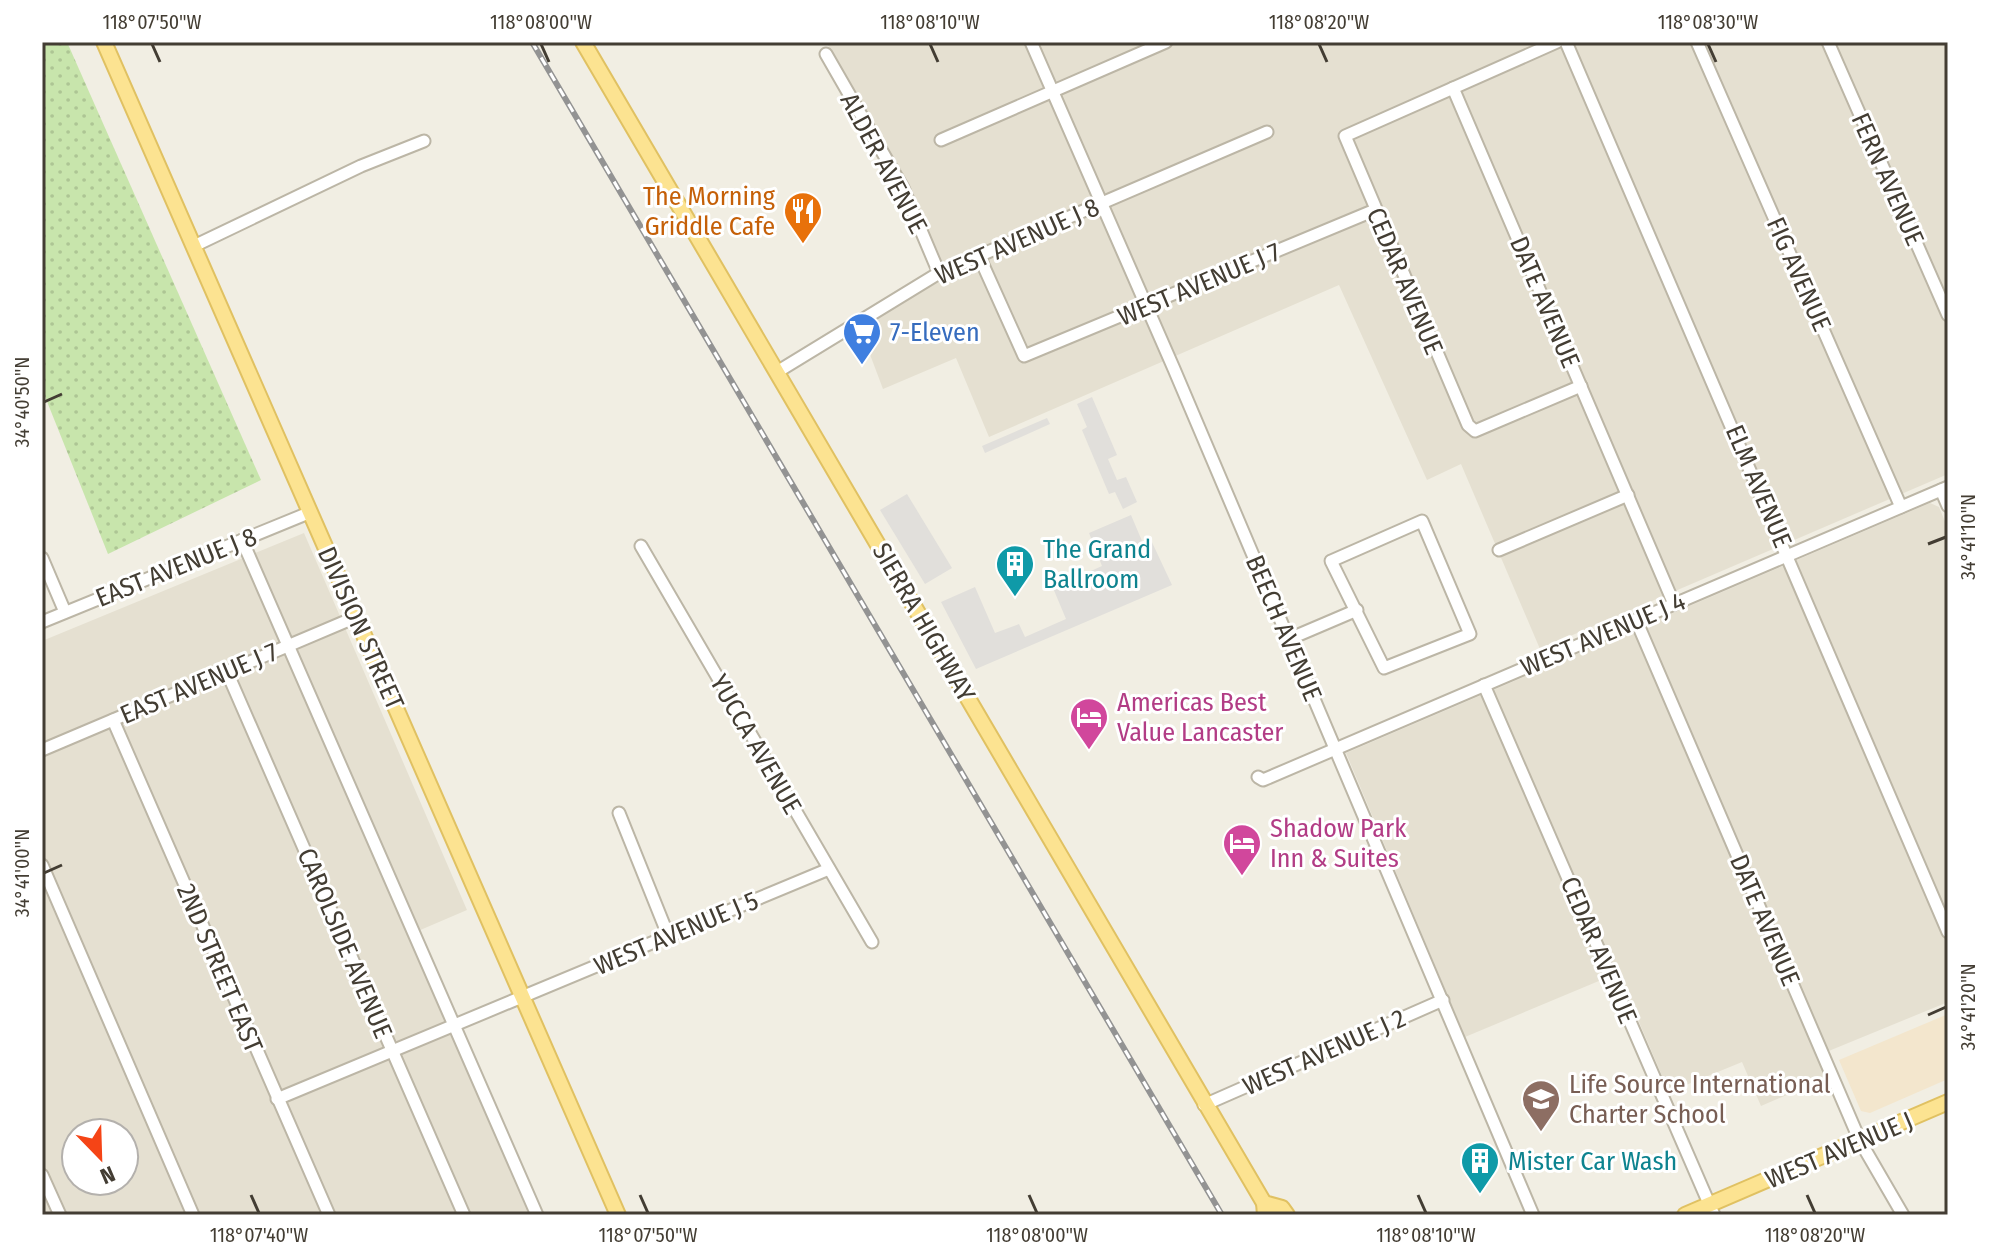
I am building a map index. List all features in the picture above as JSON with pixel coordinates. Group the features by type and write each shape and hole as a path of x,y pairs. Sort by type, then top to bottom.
{"main road":[{"name":"DIVISION STREET","path":"104,42 618,1215"},
{"name":"SIERRA HIGHWAY","path":"583,42 1265,1209 1282,1208 1287,1215"},
{"name":"WEST AVENUE J","path":"1685,1215 1712,1210 1948,1102"}],"street":[{"name":"BEECH AVENUE","path":"1031,42 1533,1215"},
{"path":"941,140 1166,42"},
{"path":"1453,88 1557,42"},
{"name":"ELM AVENUE","path":"1566,42 1948,932"},
{"name":"FIG AVENUE","path":"1697,42 1901,507"},
{"name":"FERN AVENUE","path":"1828,42 1948,315"},
{"name":"ALDER AVENUE","path":"826,54 903,188 939,273"},
{"name":"CEDAR AVENUE","path":"1453,88 1345,136 1375,210 1468,425 1475,431 1581,386"},
{"name":"DATE AVENUE","path":"1453,88 1674,604"},
{"name":"WEST AVENUE J 8","path":"777,372 939,273 1267,132"},
{"path":"194,246 361,166 424,141"},
{"name":"WEST AVENUE J 7","path":"979,256 1024,356 1375,210"},
{"path":"1945,488 1948,506"},
{"name":"WEST AVENUE J 4","path":"1258,777 1263,780 1945,488"},
{"path":"1499,550 1628,495"},
{"name":"EAST AVENUE J 8","path":"42,622 311,512"},
{"path":"1422,521 1470,634 1384,668 1357,610 1348,601 1331,561 1422,521"},
{"path":"242,540 537,1215"},
{"name":"YUCCA AVENUE","path":"641,546 872,942"},
{"path":"42,558 65,612"},
{"path":"1289,639 1357,610"},
{"name":"EAST AVENUE J 7","path":"42,750 356,617"},
{"name":"DATE AVENUE","path":"1636,620 1860,1141 1903,1215"},
{"name":"CAROLSIDE AVENUE","path":"227,672 464,1215"},
{"name":"CEDAR AVENUE","path":"1484,685 1712,1210"},
{"name":"2ND STREET EAST","path":"113,720 329,1215"},
{"path":"619,813 668,935"},
{"path":"42,865 193,1215"},
{"name":"WEST AVENUE J 5","path":"277,1099 829,869"},
{"name":"WEST AVENUE J 2","path":"1204,1105 1443,1000"},
{"path":"42,1175 60,1215"}],"shaded area":[{"path":"826,42 1948,42 1948,474 1540,649 1461,464 1427,480 1339,285 989,437 956,358 883,389 860,328 947,277 911,190"},
{"path":"1092,397 1117,455 1108,459 1117,480 1126,477 1137,502 1123,509 1115,492 1109,494 1082,430 1087,427 1077,404"},
{"path":"1047,418 1050,424 985,453 982,446"},
{"path":"907,494 952,568 925,584 880,510"},
{"path":"1930,503 1939,507 1948,529 1948,1002 1819,1055 1826,1078 1761,1106 1742,1062 1669,1092 1618,973 1465,1037 1346,753"},
{"path":"1131,515 1142,541 1150,538 1172,585 976,669 941,602 975,587 995,633 1019,624 1025,637 1066,619 1053,588 1102,566 1089,533"},
{"path":"304,533 467,910 411,934 532,1215 42,1215 42,641"},
{"path":"1948,1014 1948,1079 1870,1113 1861,1111 1839,1060"}],"green space":[{"path":"42,42 67,42 261,480 108,554 42,389"}],"railway":[{"path":"532,42 1222,1215"}],"place":[{"name":"The Morning Griddle Cafe","path":"803,245"},
{"name":"7-Eleven","path":"862,366"},
{"name":"The Grand Ballroom","path":"1015,598"},
{"name":"Americas Best Value Lancaster","path":"1089,751"},
{"name":"Shadow Park Inn & Suites","path":"1242,877"},
{"name":"Life Source International Charter School","path":"1541,1133"},
{"name":"Mister Car Wash","path":"1480,1195"}]}
